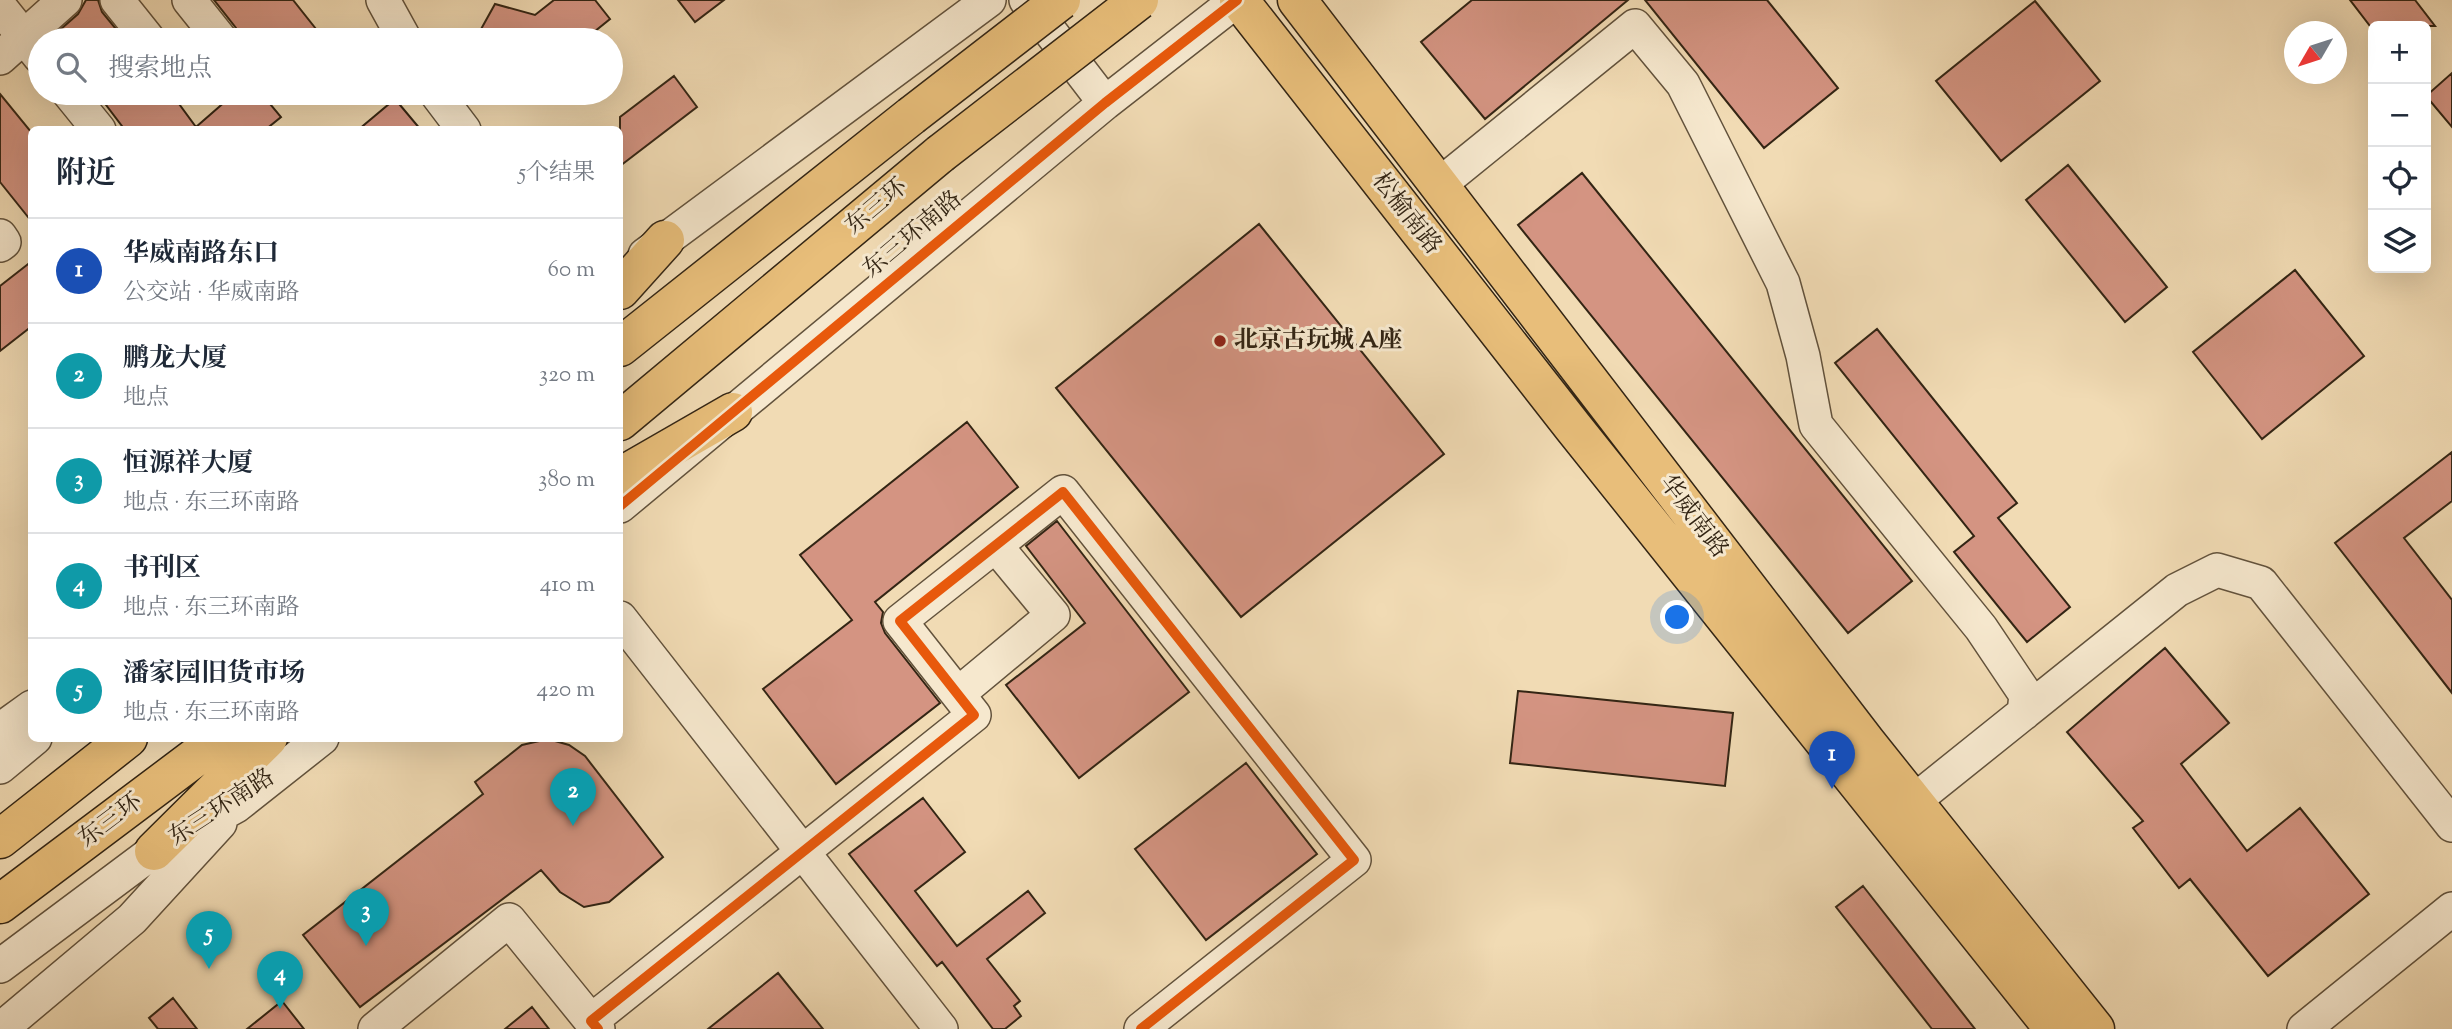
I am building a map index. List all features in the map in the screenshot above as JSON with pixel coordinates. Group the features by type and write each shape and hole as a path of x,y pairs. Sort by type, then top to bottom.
{"main road":[{"name":"东三环","path":"623,345 1060,0"},
{"name":"东三环","path":"623,418 940,154 1139,0"},
{"name":"松榆南路","path":"1238,0 1573,427"},
{"name":"华威南路","path":"1297,0 1914,802 2095,1029"},
{"path":"623,287 665,240"},
{"path":"623,475 733,412"},
{"name":"华威南路","path":"1573,427 2054,1029"},
{"path":"0,839 123,742"},
{"name":"东三环","path":"0,904 216,742"},
{"path":"154,851 264,742"}],"street":[{"path":"41,28 65,0"},
{"path":"117,0 139,28"},
{"path":"188,0 212,28"},
{"path":"383,0 398,28"},
{"path":"623,272 989,0"},
{"path":"1026,0 1105,103"},
{"name":"东三环南路","path":"623,504 1105,103 1238,0"},
{"path":"0,7 22,51"},
{"path":"1438,185 1635,26 1683,84 1783,282 1803,356 1816,425 1981,628 2026,695 2024,713"},
{"path":"79,105 96,126"},
{"path":"445,105 461,126"},
{"path":"0,236 5,242 0,246"},
{"path":"375,1029 509,920 595,1025 802,851 974,715 900,621 1063,492 1354,860 1141,1029"},
{"path":"958,694 1053,615 996,545"},
{"path":"1914,802 2177,590 2217,570 2262,583 2452,825"},
{"path":"623,622 941,1029"},
{"path":"0,730 28,710"},
{"path":"0,767 30,742"},
{"name":"东三环南路","path":"0,966 154,851 236,806 318,742"},
{"path":"1,1029 132,919 160,892 236,806"},
{"path":"2304,1029 2452,909"}],"building":[{"path":"86,0 98,0 102,12 115,28 62,28 78,14"},
{"path":"214,0 293,0 315,28 236,28"},
{"path":"554,0 595,0 610,19 599,28 482,28 495,4 535,15"},
{"path":"678,0 724,0 695,22"},
{"path":"1472,0 1628,0 1485,119 1421,42"},
{"path":"1645,0 1767,0 1838,88 1764,148"},
{"path":"2350,0 2415,0 2435,26 2431,26 2431,21 2368,21 2368,23"},
{"path":"2035,1 2100,81 2001,161 1936,81"},
{"path":"2452,73 2452,127 2431,102 2431,92"},
{"path":"674,76 697,107 623,164 623,126 620,126 620,117"},
{"path":"0,94 28,128 28,217 0,182"},
{"path":"106,105 180,105 195,126 122,126"},
{"path":"221,105 271,105 281,117 270,126 197,126"},
{"path":"388,105 400,105 418,126 363,126"},
{"path":"2068,165 2167,287 2125,322 2026,200"},
{"path":"1582,173 1912,581 1848,633 1518,225"},
{"path":"1259,224 1444,454 1241,617 1056,388"},
{"path":"28,264 28,329 0,351 0,286"},
{"path":"2295,270 2364,356 2262,439 2193,352"},
{"path":"1877,329 2017,503 1998,518 2070,607 2027,642 1954,552 1974,536 1835,363"},
{"path":"967,422 1018,487 875,602 883,612 881,623 885,633 940,703 836,784 763,689 852,620 800,555"},
{"path":"2452,452 2452,501 2404,538 2452,600 2452,693 2335,543"},
{"path":"1057,521 1189,692 1079,778 1006,685 1085,623 1026,546"},
{"path":"2165,648 2229,723 2181,764 2247,851 2300,808 2369,894 2268,976 2190,879 2179,888 2133,828 2143,821 2067,732"},
{"path":"1518,691 1733,713 1725,786 1510,763"},
{"path":"558,742 569,745 585,756 663,857 609,902 584,907 560,892 541,870 360,1007 303,935 483,794 475,782 522,745"},
{"path":"1246,763 1317,854 1206,940 1135,849"},
{"path":"923,798 965,852 915,891 957,946 1028,891 1045,913 987,959 1020,1001 1014,1006 1021,1016 1005,1029 993,1029 942,962 937,966 849,854"},
{"path":"1863,886 1975,1029 1932,1029 1836,907"},
{"path":"778,973 823,1029 708,1029"},
{"path":"173,998 197,1029 158,1029 149,1018"},
{"path":"282,1001 304,1029 247,1029"},
{"path":"532,1007 549,1029 505,1029"}],"cycle path":[{"path":"623,504 1105,103 1237,0"},
{"path":"598,1029 591,1021 974,715 900,621 1063,492 1354,860 1141,1029"}],"place":[{"name":"北京古玩城 A座","path":"1220,341"},
{"name":"华威南路东口","path":"1832,789"},
{"name":"鹏龙大厦","path":"573,826"},
{"name":"恒源祥大厦","path":"366,946"},
{"name":"潘家园旧货市场","path":"209,969"},
{"name":"书刊区","path":"280,1009"}]}
